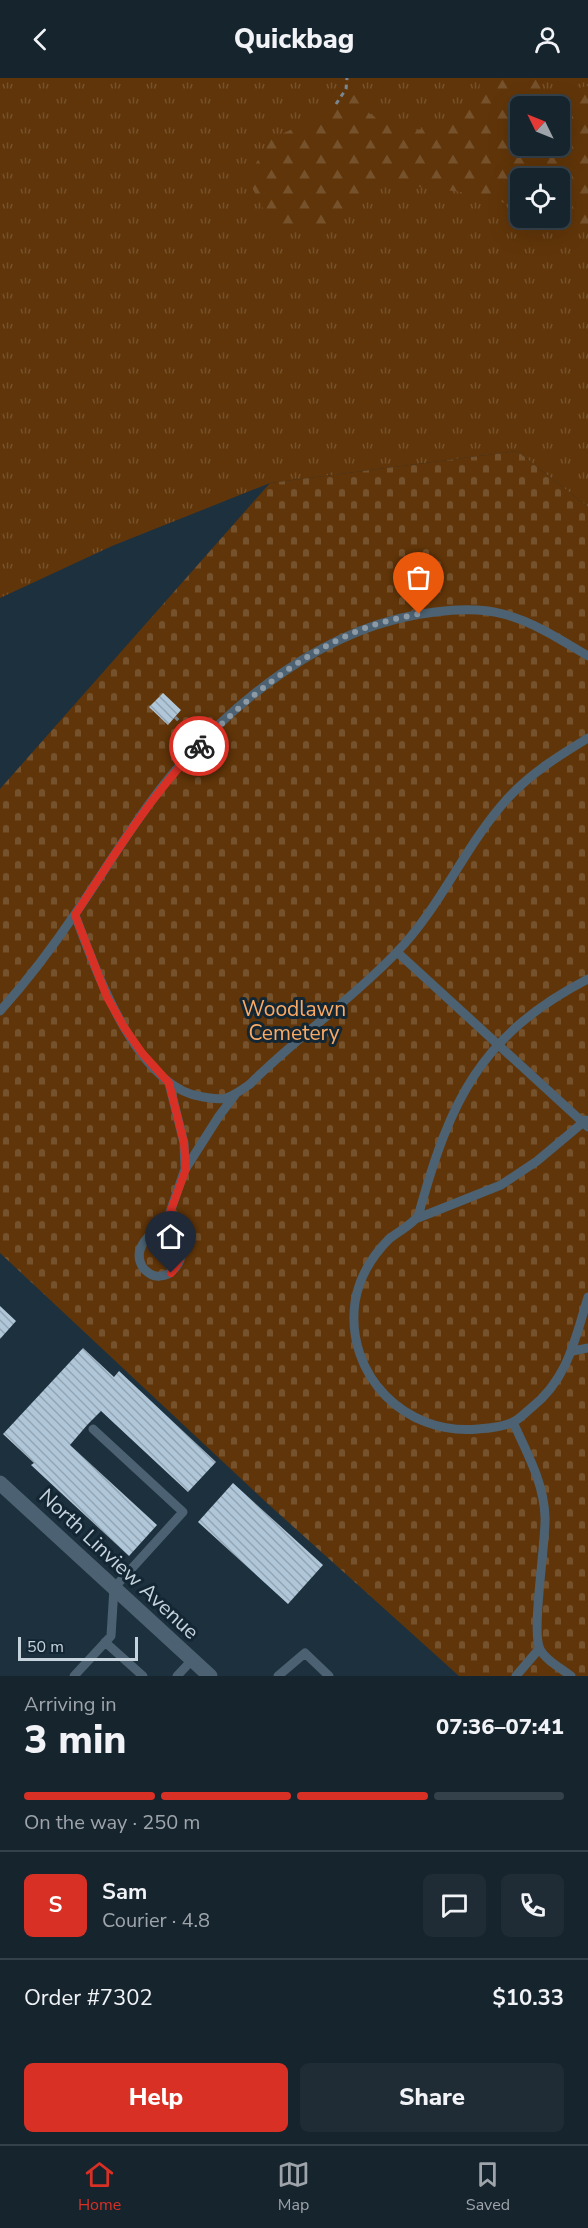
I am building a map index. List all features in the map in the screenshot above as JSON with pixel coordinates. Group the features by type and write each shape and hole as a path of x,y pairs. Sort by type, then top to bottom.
{"street":[{"name":"North Linview Avenue","path":"0,1483 210,1676"}],"lane":[{"path":"0,1011 75,915 153,800 202,743 256,694 292,667 330,644 372,626 419,614 454,610 501,613 521,619 588,656"},
{"path":"75,915 107,997 142,1053 169,1083 199,1097 219,1099 237,1093 250,1084 397,952 448,883 489,821 508,798 551,761 588,738"},
{"path":"397,952 587,1123 501,1185 418,1218 390,1239 376,1254 358,1289 354,1326 356,1345 375,1384 387,1398 408,1414 426,1423 462,1431 488,1429 513,1422 536,1404 563,1372 573,1351 588,1297"},
{"path":"418,1218 436,1154 450,1120 470,1082 497,1044 539,1008 588,979"},
{"path":"169,1083 184,1143 186,1169"},
{"path":"167,1221 175,1232 180,1245 181,1257 171,1273 162,1277 154,1276 146,1271 140,1262 139,1253 142,1243 167,1221 186,1169 219,1116 237,1093"},
{"path":"573,1351 588,1348"},
{"path":"513,1422 536,1471 545,1518 538,1624 539,1649 516,1676"},
{"path":"74,1676 111,1636 114,1588 183,1512 93,1429"},
{"path":"105,1642 143,1676"},
{"path":"539,1649 571,1676"},
{"path":"278,1676 304,1653 329,1676"},
{"path":"177,1676 192,1660"}],"path":[{"path":"336,104 346,89 347,78"},
{"path":"175,717 202,743"}],"green space":[{"path":"0,78 588,78 588,507 517,451 270,483 112,546 0,598"},
{"path":"480,78 541,78 542,95 588,86 588,230 570,224 570,168 510,168 510,205 477,194 382,182 327,227 273,227 247,178 270,140 320,115 331,97 354,95 370,114 403,132 449,125 479,102"},
{"name":"Woodlawn Cemetery","path":"517,451 588,507 588,1676 459,1676 267,1503 0,1253 0,789 270,483"}],"building":[{"path":"163,693 181,710 168,725 149,707"},
{"path":"0,1306 16,1321 0,1339"},
{"path":"83,1348 114,1377 119,1371 216,1462 188,1492 101,1411 88,1424 70,1445 157,1525 129,1556 31,1465 34,1463 3,1434"},
{"path":"233,1483 323,1565 288,1604 198,1522"}],"way so far":[{"path":"199,746 256,694 292,667 330,644 361,629 419,614"}],"route":[{"path":"171,1273 181,1257 180,1245 175,1232 167,1221 186,1169 186,1160 169,1083 142,1053 107,997 75,915 129,832 165,784 199,746"}]}
